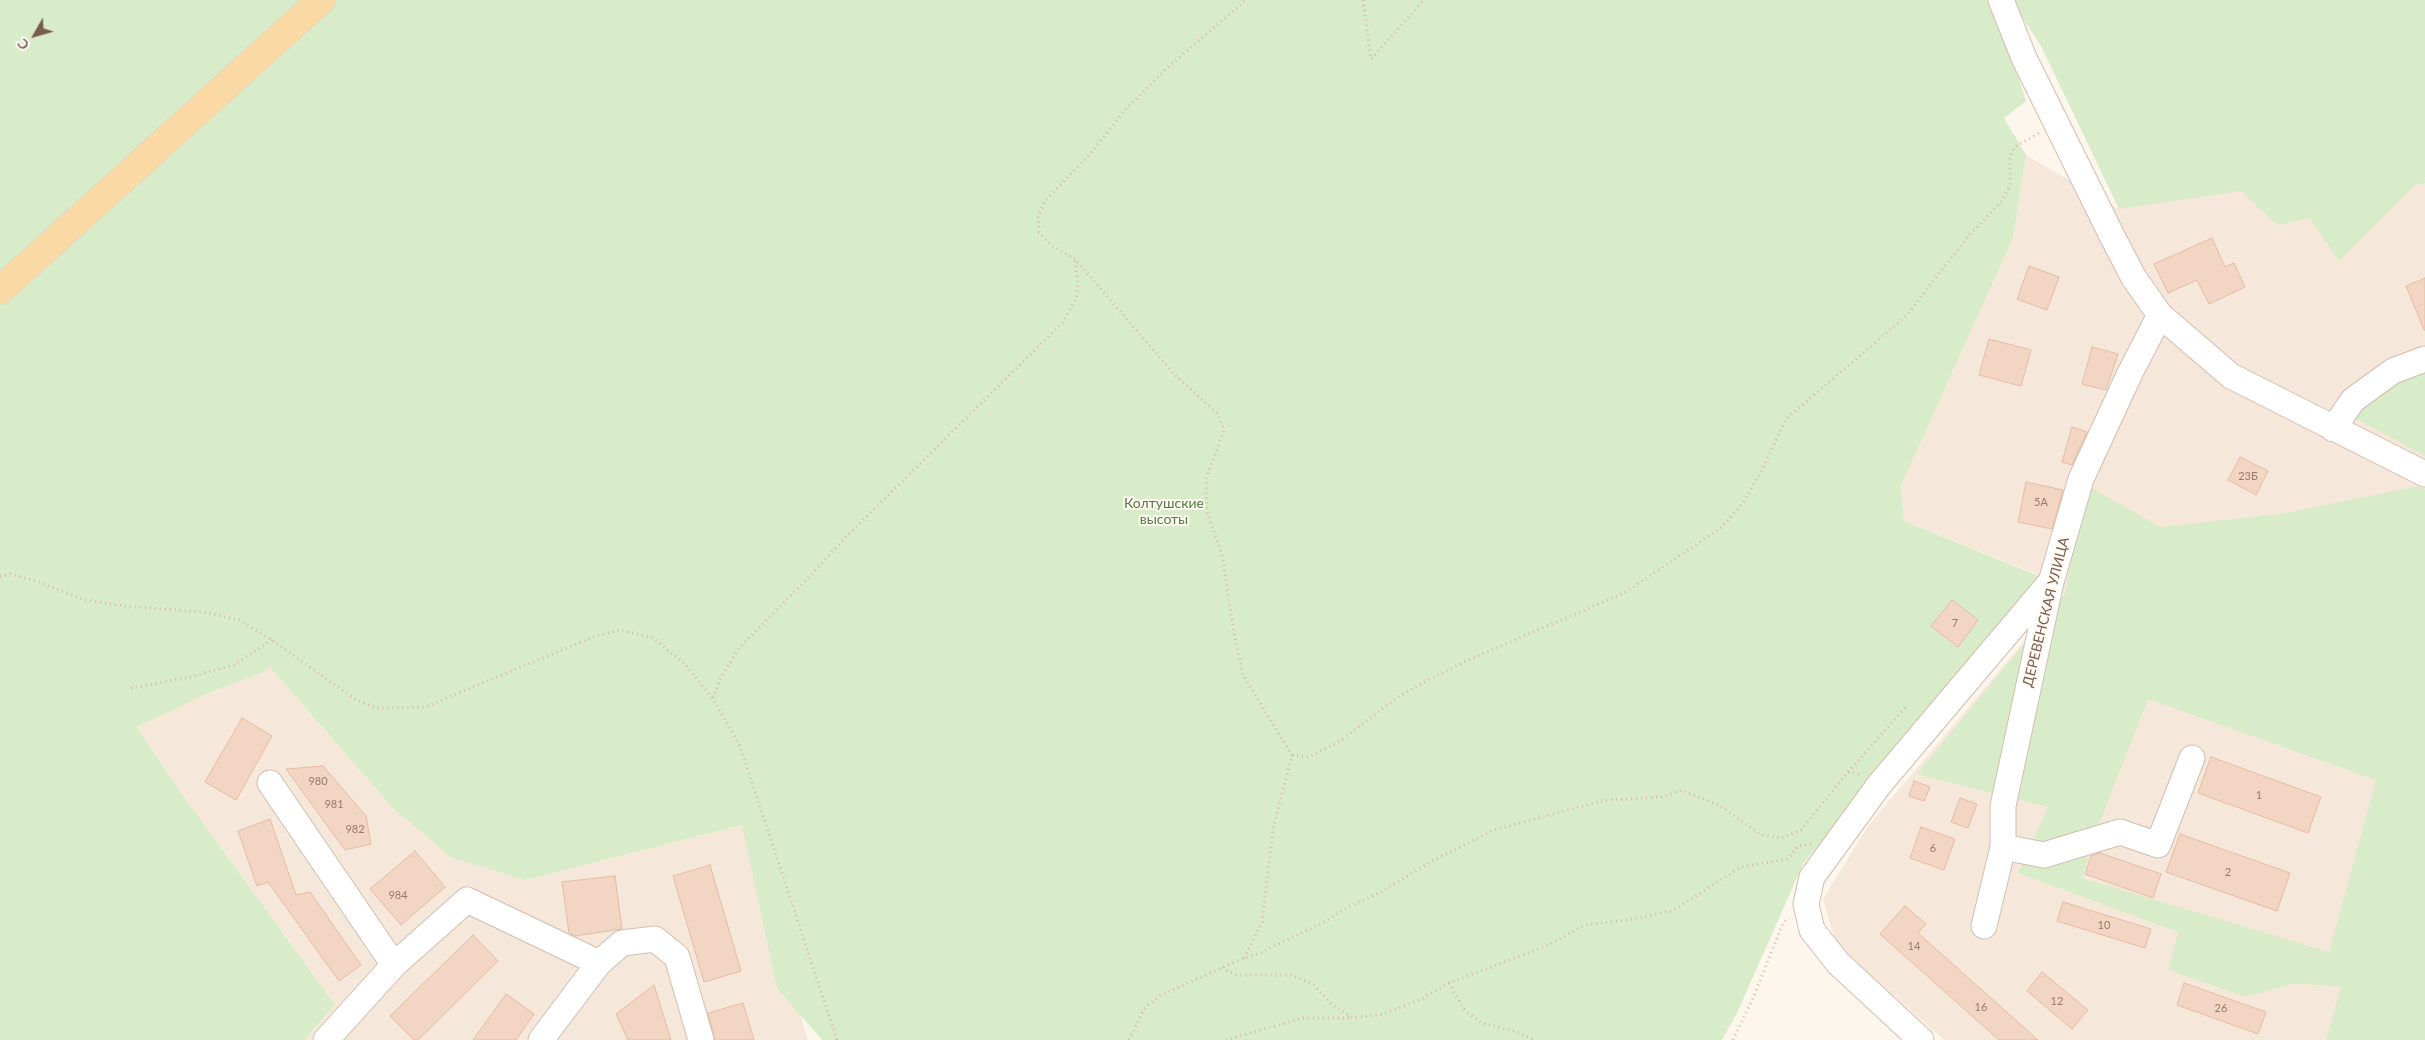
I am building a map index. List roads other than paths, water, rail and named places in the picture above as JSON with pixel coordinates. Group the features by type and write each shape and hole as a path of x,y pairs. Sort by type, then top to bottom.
{"main road":[{"path":"0,290 321,0"}],"street":[{"path":"2001,0 2024,58 2056,124 2134,278 2160,315 2231,376 2425,474"},
{"name":"ДЕРЕВЕНСКАЯ УЛИЦА","path":"1984,926 2002,846 2003,806 2051,582 2081,479 2126,381 2160,315"},
{"path":"2333,429 2353,400 2393,371 2425,359"},
{"path":"1921,1040 1838,963 1812,930 1806,904 1812,878 1879,785 2051,582"},
{"path":"2002,846 2044,854 2120,832 2158,845 2192,758"},
{"path":"270,783 394,965"},
{"path":"326,1040 394,965 466,900 599,963"},
{"path":"541,1040 599,963 622,943 655,939 677,957 701,1040"}],"park label":[{"name":"Колтушские высоты","path":"1164,512"}]}
